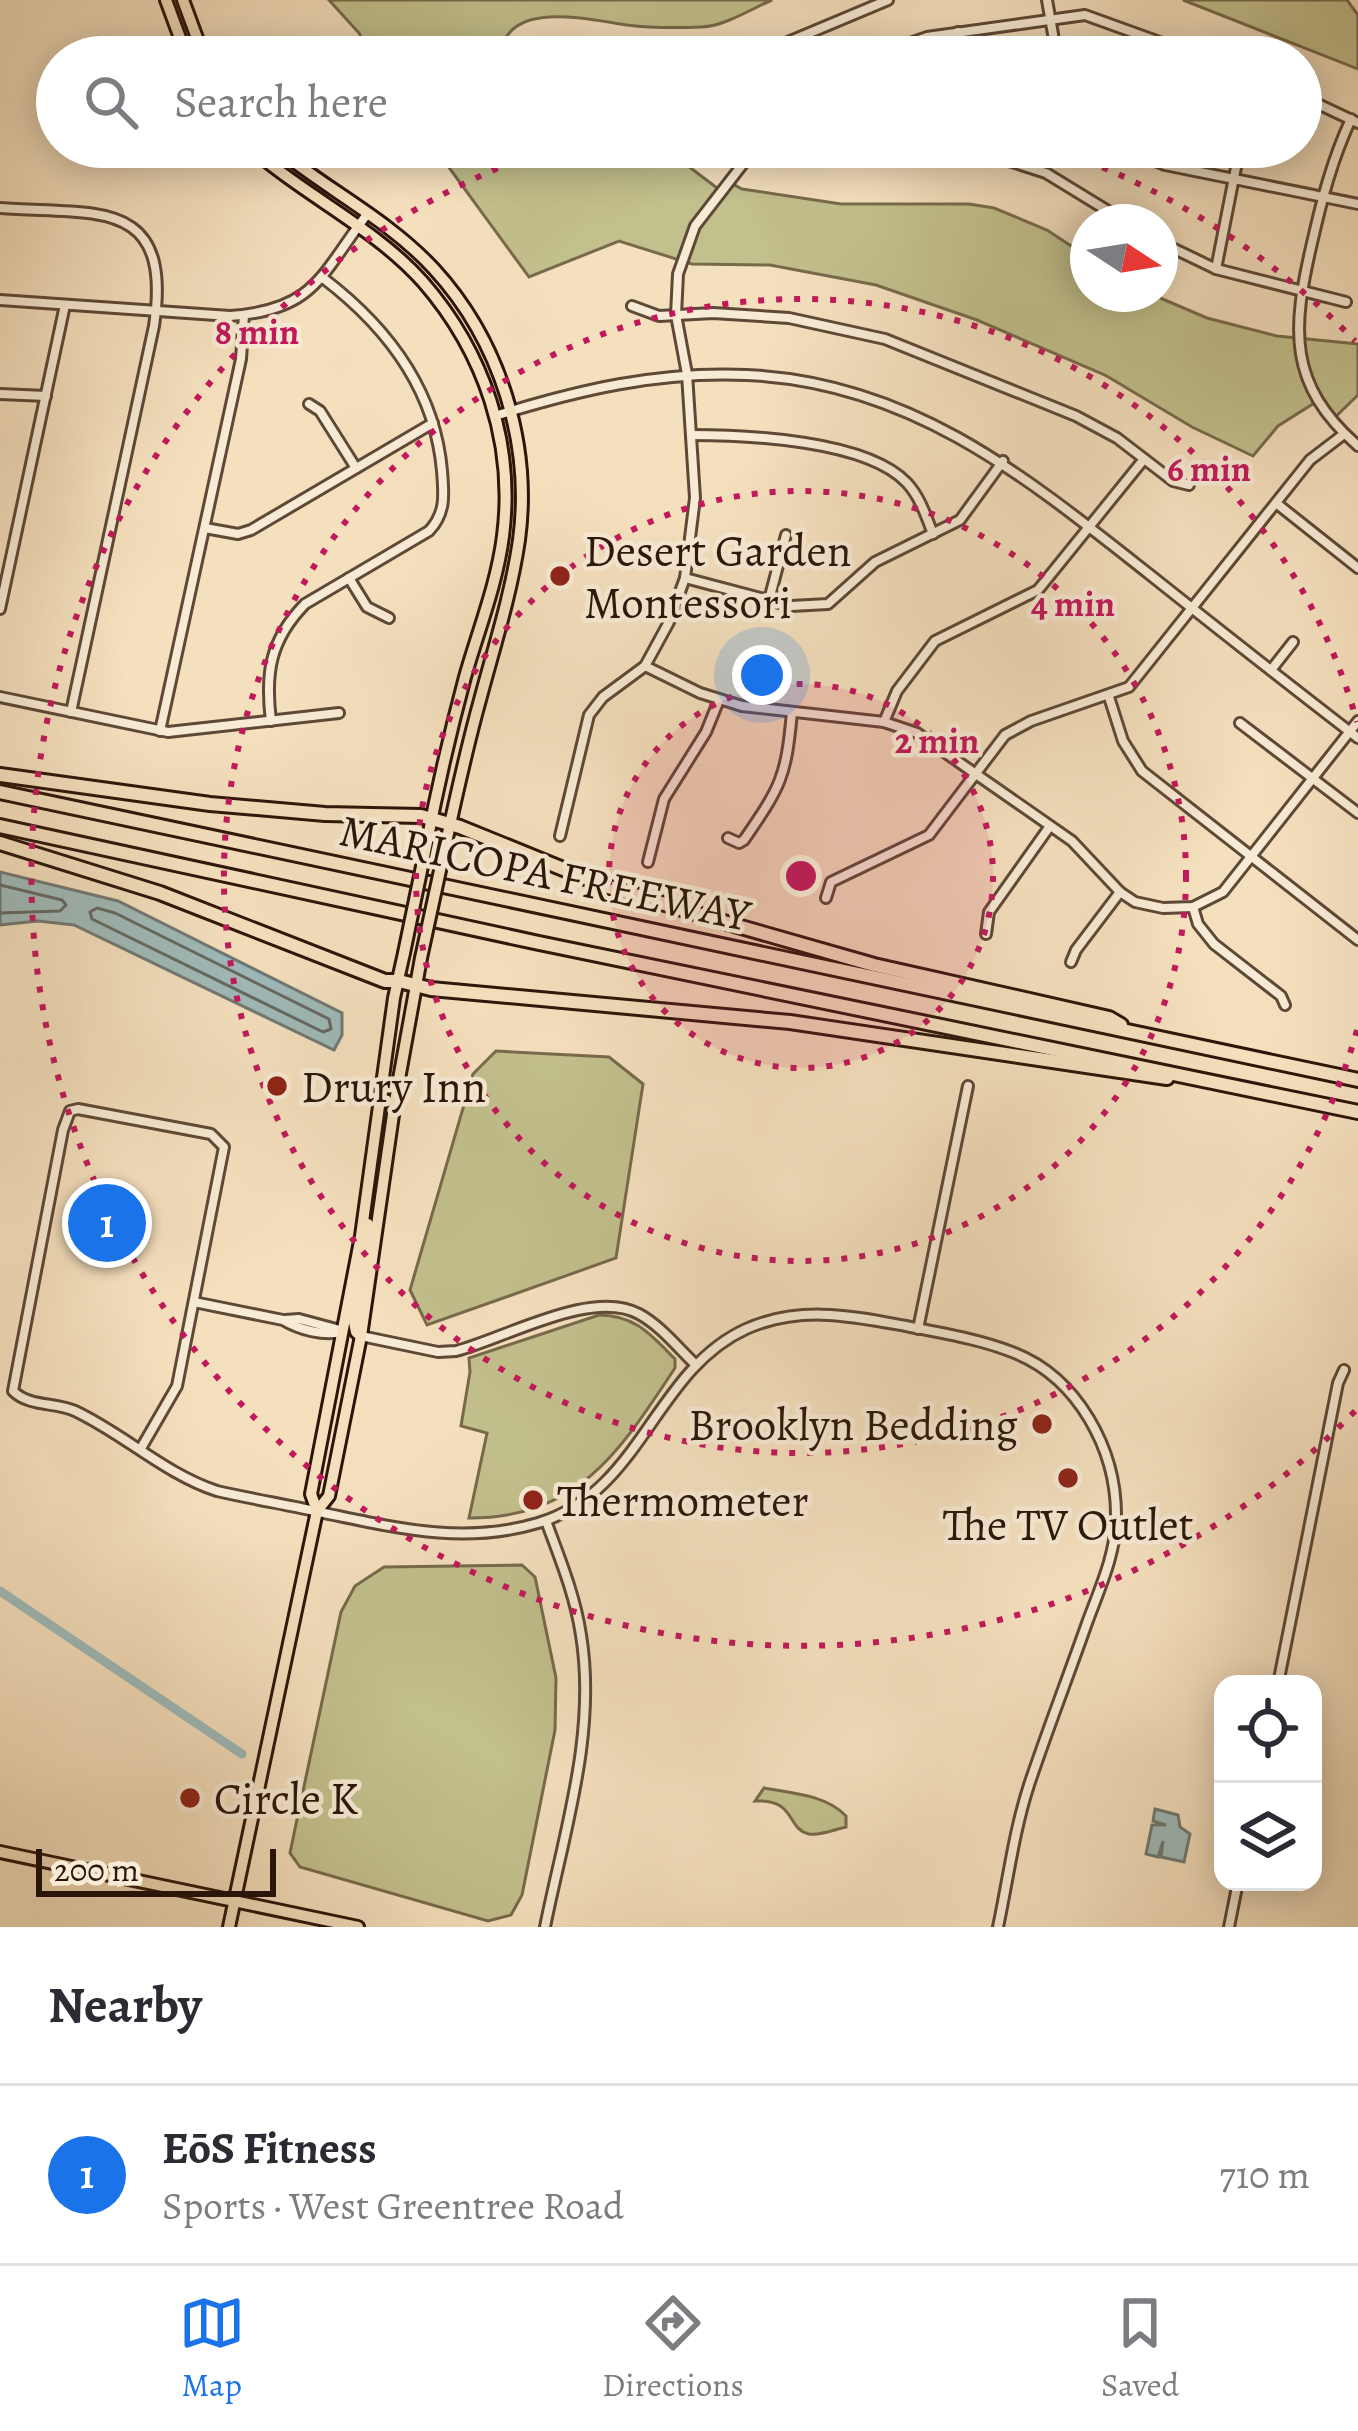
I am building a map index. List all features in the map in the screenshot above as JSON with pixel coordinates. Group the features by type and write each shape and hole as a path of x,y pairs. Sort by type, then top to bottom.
{"highway":[{"path":"0,775 210,804 431,819 605,886 874,965 1109,1018 1132,1032"},
{"name":"MARICOPA FREEWAY","path":"0,792 1358,1080"},
{"name":"MARICOPA FREEWAY","path":"0,826 538,943 1358,1112"},
{"path":"0,843 160,893 385,981 790,1022 1140,1076 1221,1082"}],"main road":[{"path":"166,0 179,36"},
{"path":"183,0 196,36"},
{"path":"274,168 406,264 454,322 478,364 495,416 505,494 499,552 450,732 404,953 364,1219 311,1494 317,1511"},
{"path":"280,173 284,168"},
{"path":"230,1927 317,1511 329,1496 362,1336 394,1101 450,824 516,555 521,493 510,411 493,358 467,311 417,251 303,168"},
{"path":"499,552 516,555"},
{"path":"362,1336 354,1322 369,1238 364,1219"},
{"path":"0,1852 358,1927"}],"street":[{"path":"802,36 888,0"},
{"path":"1047,0 1054,36"},
{"path":"936,36 1085,15 1145,36"},
{"path":"958,32 959,36"},
{"path":"1322,106 1355,121 1330,165 1300,291 1297,337 1308,385 1331,422 1358,446"},
{"path":"560,836 589,715 603,697 645,666 669,622 685,578 695,517 687,374 676,315 677,274 687,243 740,168"},
{"path":"1032,168 1095,204"},
{"path":"1181,168 1358,204"},
{"path":"1216,269 1236,168"},
{"path":"0,208 101,215 141,232 153,253 156,312 71,712"},
{"path":"0,300 244,315 290,304 323,278 368,213"},
{"path":"1178,251 1216,269 1346,302"},
{"path":"271,721 267,685 276,641 305,604 429,531 440,520 444,506 433,423 409,368 379,326 323,278"},
{"path":"0,609 65,304"},
{"path":"632,306 659,316 777,317 885,339 1076,416 1117,438 1173,481 1189,485"},
{"path":"160,731 242,359 244,315"},
{"path":"495,416 613,384 687,374 784,378 869,397 922,417 1003,461 1354,735"},
{"path":"0,394 46,396"},
{"path":"309,404 320,411 356,468"},
{"path":"205,528 238,534 251,530 433,423"},
{"path":"826,898 831,882 929,835 994,747 1019,726 1129,687 1310,460 1344,434"},
{"path":"691,435 770,438 870,460 908,484 933,534"},
{"path":"884,722 896,691 935,641 1038,590 1144,459"},
{"path":"685,578 808,608 828,604 875,562 960,520 1003,461"},
{"path":"1276,503 1358,568"},
{"path":"769,600 785,535"},
{"path":"349,578 368,607 389,619"},
{"path":"1271,670 1294,642"},
{"path":"645,666 718,700 884,722 917,733 1090,857 1120,892 1150,906 1192,907 1223,892 1354,735 1358,721"},
{"path":"0,697 160,731 339,713"},
{"path":"1109,697 1123,741 1142,771 1358,940"},
{"path":"648,862 664,799 706,732 718,700"},
{"path":"728,838 744,840 776,792 788,766 792,712"},
{"path":"1240,722 1358,813"},
{"path":"986,934 989,912 1050,826"},
{"path":"1071,962 1120,892"},
{"path":"1192,907 1205,935 1286,1005"},
{"path":"918,1329 968,1086"},
{"path":"140,1450 176,1386 224,1154 222,1142 211,1134 87,1109 70,1111 11,1384 15,1395 76,1412 140,1450 206,1487 455,1536 492,1534 546,1521 590,1495 616,1473 696,1365 735,1334 780,1317 837,1313 1012,1352 1038,1364 1087,1415 1105,1448 1114,1484 1115,1533 1108,1566 1028,1789 998,1927"},
{"path":"194,1302 284,1320 313,1331 344,1332"},
{"path":"362,1336 438,1352 456,1351 587,1307 616,1306 650,1321 696,1365"},
{"path":"1279,1675 1344,1370"},
{"path":"545,1927 579,1763 586,1699 576,1610 546,1521"},
{"path":"1229,1927 1236,1891"}],"shaded area":[{"path":"329,0 772,0 702,27 645,27 548,17 515,27 508,36 359,33"},
{"path":"1183,0 1347,0 1358,15 1358,69 1322,55 1322,36 1274,36"},
{"path":"449,168 691,168 721,191 729,182 742,189 841,204 994,208 1070,245 1070,312 1178,312 1178,306 1277,336 1358,344 1358,395 1331,421 1316,402 1278,426 1253,456 1192,427 1105,375 977,320 876,285 770,265 692,264 619,241 529,277"},
{"path":"496,1051 609,1057 643,1084 616,1258 427,1325 410,1290 473,1074"},
{"path":"599,1315 623,1318 642,1328 675,1359 675,1368 615,1452 593,1474 540,1506 469,1518 487,1433 461,1426 469,1358"},
{"path":"522,1565 535,1577 556,1678 555,1730 522,1895 511,1915 488,1921 300,1867 290,1853 341,1612 355,1586 384,1567"},
{"path":"764,1788 829,1803 846,1816 846,1827 818,1834 802,1831 778,1805 755,1801"}],"water":[{"path":"0,872 118,901 342,1013 342,1035 334,1050 74,925 38,921 0,925"},
{"path":"1155,1809 1178,1815 1180,1827 1190,1834 1184,1862 1161,1857 1163,1841 1158,1857 1146,1854 1152,1825 1166,1825 1153,1821"}],"waterway":[{"path":"0,1591 242,1754"}],"place":[{"name":"Desert Garden Montessori","path":"560,576"},
{"name":"Drury Inn","path":"277,1086"},
{"name":"EōS Fitness","path":"107,1223"},
{"name":"Brooklyn Bedding","path":"1042,1424"},
{"name":"The TV Outlet","path":"1068,1478"},
{"name":"Thermometer","path":"533,1500"},
{"name":"Circle K","path":"190,1798"}]}
